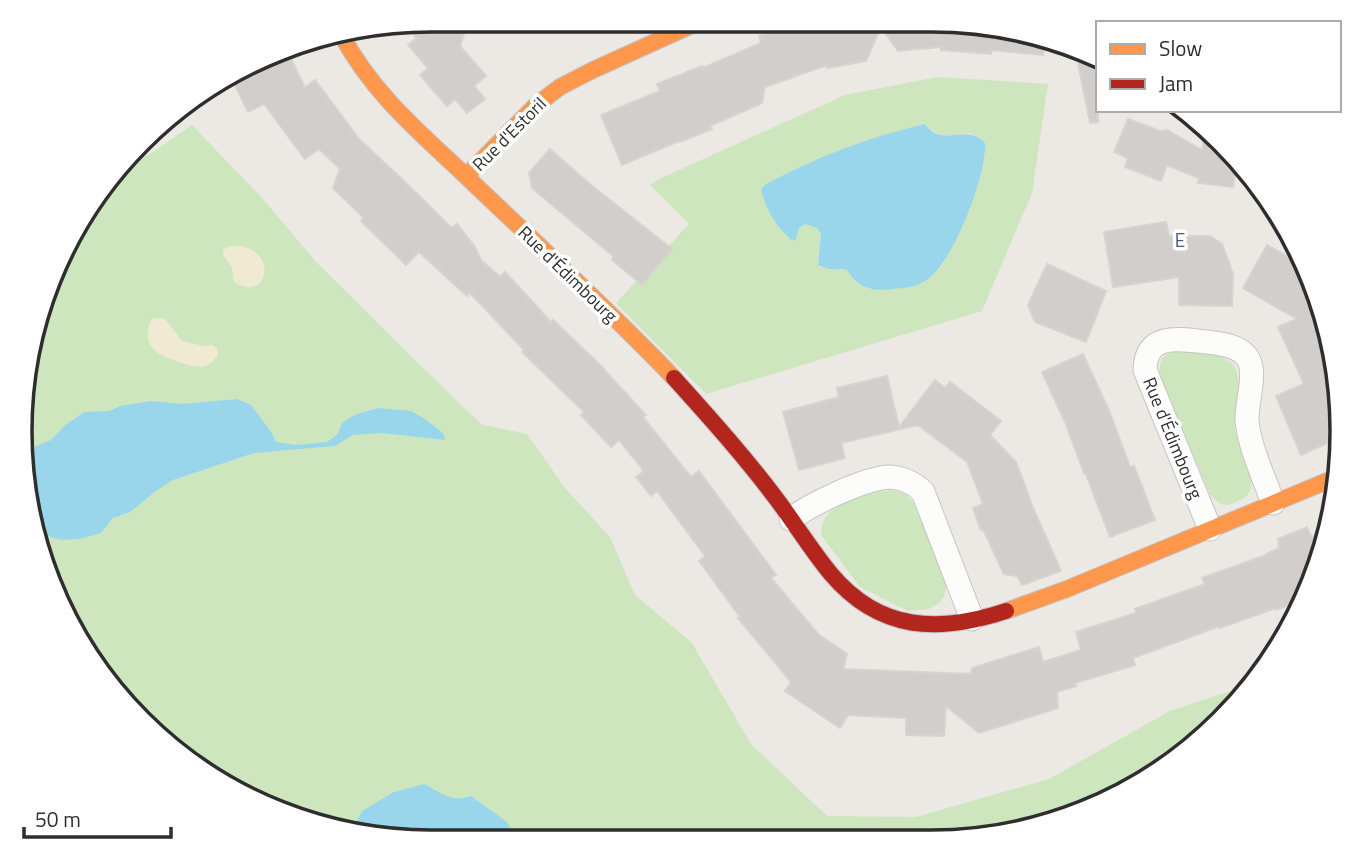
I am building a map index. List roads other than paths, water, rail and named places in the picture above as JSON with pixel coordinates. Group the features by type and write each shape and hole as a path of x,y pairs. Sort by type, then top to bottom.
{"street":[{"name":"Rue d'Estoril","path":"466,176 535,106 559,87 654,32"},
{"name":"Rue d'Édimbourg","path":"344,41 372,84 673,378 728,439 839,584 867,608 888,618 911,624 945,624 972,620 1036,601 1327,481"},
{"name":"Rue d'Édimbourg","path":"1210,529 1145,370 1145,360 1157,344 1177,338 1227,345 1246,356 1252,375 1247,408 1249,433 1273,503"},
{"path":"791,519 809,506 868,482 891,477 912,483 923,492 972,620"}],"water":[{"path":"925,124 939,135 970,135 985,143 981,175 967,216 948,255 924,282 889,290 865,287 847,270 818,265 821,234 817,228 805,224 799,228 793,241 772,218 761,189 766,184 844,149"},
{"path":"237,399 251,405 276,442 296,445 327,442 337,435 342,423 354,415 378,408 411,411 443,433 445,440 382,433 353,435 335,446 254,453 173,480 130,512 113,518 101,533 79,539 61,540 47,536 39,509 32,449 51,440 64,426 84,412 109,411 120,406 151,401 183,404"},
{"path":"424,784 452,798 471,796 507,822 511,830 405,830 356,823 362,811 394,792"}],"district":[{"name":"E","path":"1181,239"}]}
